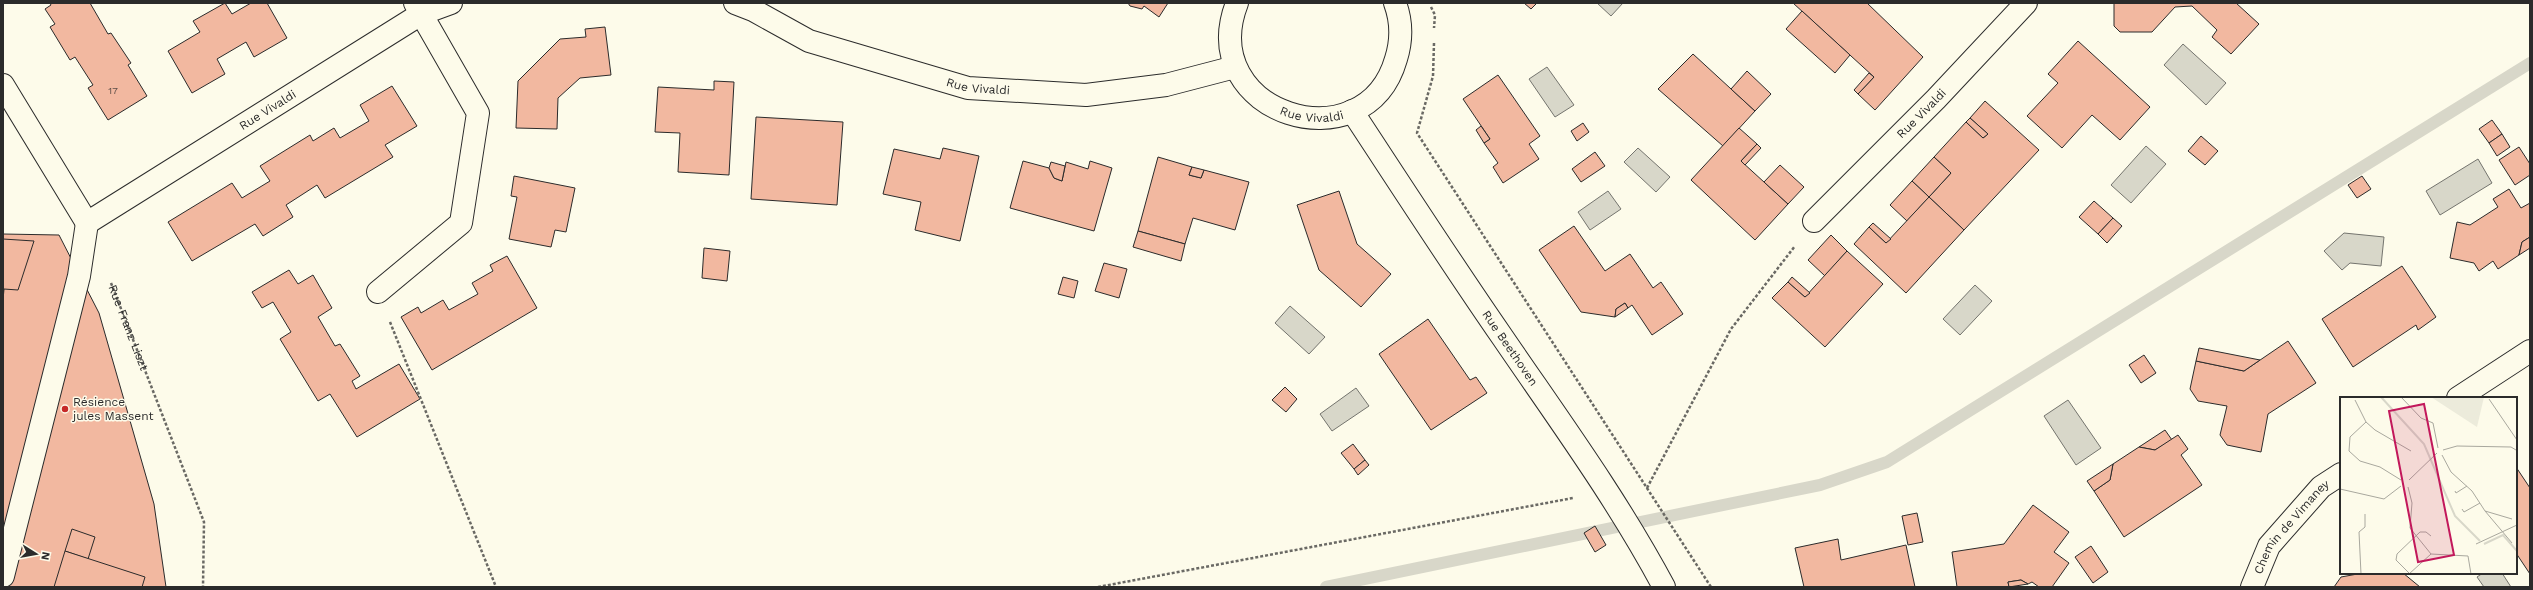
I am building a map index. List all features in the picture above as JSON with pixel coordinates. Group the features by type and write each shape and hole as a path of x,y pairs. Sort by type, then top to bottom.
{"street":[{"name":"Rue Vivaldi","path":"87,223 418,8 451,3"},
{"name":"Rue Vivaldi","path":"735,3 753,10 809,41 968,88 1039,94 1086,95 1166,85 1235,67"},
{"name":"Rue Vivaldi","path":"1237,3 1233,13 1230,39 1235,67 1250,88 1271,106 1297,117 1325,119 1352,111 1376,95 1393,72 1401,44 1400,16 1394,3"},
{"name":"Rue Vivaldi","path":"1814,221 1936,99 2026,3"},
{"path":"378,292 461,223 478,113 418,8"},
{"path":"3,85 87,223 79,276 3,576"},
{"name":"Rue Beethoven","path":"1352,111 1502,336 1609,492 1637,537 1664,587"},
{"path":"2460,397 2530,351"},
{"name":"Chemin de Vimaney","path":"2252,587 2269,546 2321,487 2340,475"}],"path":[{"path":"1430,3 1435,16 1434,30"},
{"path":"1434,38 1433,76 1417,133 1711,587"},
{"path":"1647,488 1731,329 1814,221"},
{"name":"Rue Franz Liszt","path":"110,281 204,522 203,587"},
{"path":"378,292 496,587"},
{"path":"1098,587 1609,492"}],"shaded area":[{"path":"1597,3 1623,3 1611,16"},
{"path":"2183,44 2226,83 2206,105 2164,65"},
{"path":"1547,67 1574,105 1555,117 1529,79"},
{"path":"2146,146 2166,164 2131,203 2111,185"},
{"path":"1638,148 1670,177 1656,192 1624,162"},
{"path":"2478,159 2492,183 2440,215 2426,191"},
{"path":"1608,191 1621,209 1590,230 1578,212"},
{"path":"2344,233 2384,237 2381,266 2350,263 2342,270 2324,251"},
{"path":"1975,285 1992,301 1960,335 1943,319"},
{"path":"1290,306 1325,337 1309,354 1275,323"},
{"path":"1356,388 1369,406 1332,431 1320,414"},
{"path":"2068,400 2101,448 2076,465 2044,416"},
{"path":"2482,574 2503,574 2511,587 2484,587 2477,577"}],"building":[{"path":"50,3 90,3 108,34 111,33 131,63 128,65 147,96 108,120 88,88 93,85 75,57 70,60 50,27 55,24 45,9 51,5"},
{"path":"225,3 232,14 251,3 267,3 287,38 254,57 246,42 217,59 225,74 192,93 168,51 200,32 193,21"},
{"path":"1128,3 1168,3 1159,17 1144,6 1142,9 1130,6"},
{"path":"1524,3 1537,3 1531,9"},
{"path":"1793,3 1867,3 1923,57 1875,110 1858,94 1874,77"},
{"path":"2114,3 2236,3 2259,24 2231,54 2212,37 2217,30 2192,6 2175,7 2152,32 2120,32 2114,26"},
{"path":"1802,11 1850,55 1835,73 1786,29"},
{"path":"605,27 611,75 580,78 558,98 557,129 516,128 518,81 560,39 586,37 585,29"},
{"path":"2078,41 2150,107 2120,140 2092,115 2062,148 2027,116 2058,83 2048,74"},
{"path":"1693,54 1755,111 1723,146 1658,89"},
{"path":"1747,71 1771,94 1755,111 1731,89"},
{"path":"1869,73 1874,77 1858,94 1854,90"},
{"path":"1498,75 1540,136 1529,144 1539,159 1503,183 1493,167 1498,163 1484,143 1490,139 1463,99"},
{"path":"714,81 734,82 729,175 678,172 680,133 655,132 658,87 714,90"},
{"path":"392,86 417,126 385,145 393,157 325,198 317,185 286,205 293,217 263,236 255,224 192,261 168,222 232,183 242,198 270,181 260,166 310,135 313,141 334,128 340,138 369,121 360,105"},
{"path":"1985,101 2039,150 1964,230 1929,197 1951,173 1934,157 1966,122 1983,138 1988,134 1970,118"},
{"path":"756,117 843,122 837,205 751,199"},
{"path":"1970,118 1988,134 1983,138 1966,122"},
{"path":"2492,120 2502,134 2489,143 2479,129"},
{"path":"1583,123 1589,132 1577,141 1571,131"},
{"path":"1481,126 1490,139 1484,143 1476,130"},
{"path":"1739,128 1757,144 1741,161 1788,204 1755,240 1691,180"},
{"path":"2502,134 2510,147 2497,156 2489,143"},
{"path":"2201,136 2218,151 2205,165 2188,151"},
{"path":"1757,144 1761,148 1745,165 1741,161"},
{"path":"2519,147 2530,164 2530,175 2515,185 2499,160"},
{"path":"943,148 979,156 960,241 915,230 921,202 883,194 894,149 940,159"},
{"path":"1595,152 1605,166 1581,182 1572,169"},
{"path":"1158,157 1192,167 1189,175 1201,178 1204,170 1249,182 1235,230 1193,218 1185,244 1138,231"},
{"path":"1934,157 1951,173 1929,197 1912,181"},
{"path":"1023,161 1049,168 1054,178 1062,181 1066,162 1088,169 1090,161 1112,168 1094,231 1010,208"},
{"path":"1051,162 1065,166 1062,181 1054,178 1049,168"},
{"path":"1780,165 1804,187 1788,204 1764,182"},
{"path":"1192,167 1204,170 1201,178 1189,175"},
{"path":"514,176 575,188 566,232 555,230 551,247 509,239 517,197 511,196"},
{"path":"2362,176 2371,189 2357,198 2348,185"},
{"path":"1912,181 1929,197 1907,221 1890,205"},
{"path":"2509,189 2521,208 2530,203 2530,237 2522,242 2519,255 2498,269 2493,261 2479,271 2474,263 2450,258 2457,222 2470,225 2498,207 2493,199"},
{"path":"1339,191 1357,244 1391,274 1361,307 1319,270 1297,205"},
{"path":"1929,197 1964,230 1906,293 1854,244 1869,227 1886,243"},
{"path":"2094,201 2113,218 2098,234 2079,217"},
{"path":"2113,218 2122,226 2107,243 2098,234"},
{"path":"1873,223 1891,239 1886,243 1869,227"},
{"path":"1574,226 1605,271 1630,254 1653,288 1661,282 1683,314 1652,335 1632,305 1628,308 1625,303 1616,309 1615,317 1581,312 1539,250"},
{"path":"1138,231 1185,244 1181,261 1133,247"},
{"name":"Résience jules Massent","path":"3,234 59,235 99,313 154,504 166,587 3,587"},
{"path":"1831,235 1847,251 1825,276 1808,260"},
{"path":"2530,237 2530,248 2519,255 2522,242"},
{"path":"3,239 34,241 18,290 4,289 3,300"},
{"path":"704,248 730,251 727,281 702,278"},
{"path":"1847,251 1883,284 1825,347 1772,298 1788,282 1805,297"},
{"path":"507,256 537,308 432,370 401,317 418,307 421,313 443,300 449,310 478,294 472,283 493,271 490,265"},
{"path":"1104,263 1127,269 1119,298 1095,291"},
{"path":"2402,266 2436,317 2418,330 2416,325 2353,367 2322,319"},
{"path":"289,270 298,284 313,275 332,308 318,317 335,346 340,344 360,376 352,381 356,389 399,364 420,399 357,437 330,394 318,401 280,339 291,332 273,302 262,308 252,292"},
{"path":"1063,277 1078,281 1074,298 1058,294"},
{"path":"1792,277 1810,293 1805,297 1788,282"},
{"path":"1625,303 1628,308 1615,317 1616,309"},
{"path":"1428,319 1470,380 1476,377 1487,393 1431,430 1379,354"},
{"path":"2288,341 2316,383 2268,414 2261,452 2227,445 2220,435 2227,406 2198,401 2190,389 2196,361 2244,371"},
{"path":"2199,348 2260,360 2244,371 2196,361"},
{"path":"2144,355 2156,373 2141,383 2129,365"},
{"path":"1285,387 1297,399 1286,412 1272,400"},
{"path":"2165,430 2172,440 2155,450 2139,447"},
{"path":"2178,435 2188,449 2181,455 2202,485 2124,537 2094,491 2110,480 2113,464 2139,447 2155,450"},
{"path":"1353,444 1365,460 1354,469 1341,453"},
{"path":"1365,460 1369,465 1358,475 1354,469"},
{"path":"2113,464 2110,480 2094,491 2087,481"},
{"path":"2517,468 2530,488 2530,574 2517,554"},
{"path":"2033,505 2069,532 2054,552 2069,563 2052,587 2039,587 2032,582 2028,584 2021,580 2008,582 2009,587 1957,587 1952,552 2004,544"},
{"path":"1917,513 1923,542 1908,545 1902,516"},
{"path":"1595,526 1606,545 1595,552 1584,533"},
{"path":"72,529 95,537 88,559 65,551"},
{"path":"1838,539 1841,560 1906,545 1915,587 1804,587 1795,548"},
{"path":"2091,546 2108,572 2093,583 2075,557"},
{"path":"65,551 145,577 142,587 54,587"},
{"path":"2358,574 2404,574 2420,587 2334,587 2341,577"},
{"path":"2021,580 2028,584 2009,587 2008,582"}],"waterway":[{"path":"1326,587 1820,485 1887,462 2530,63"}],"place":[{"name":"Résience jules Massent","path":"65,409"}]}
